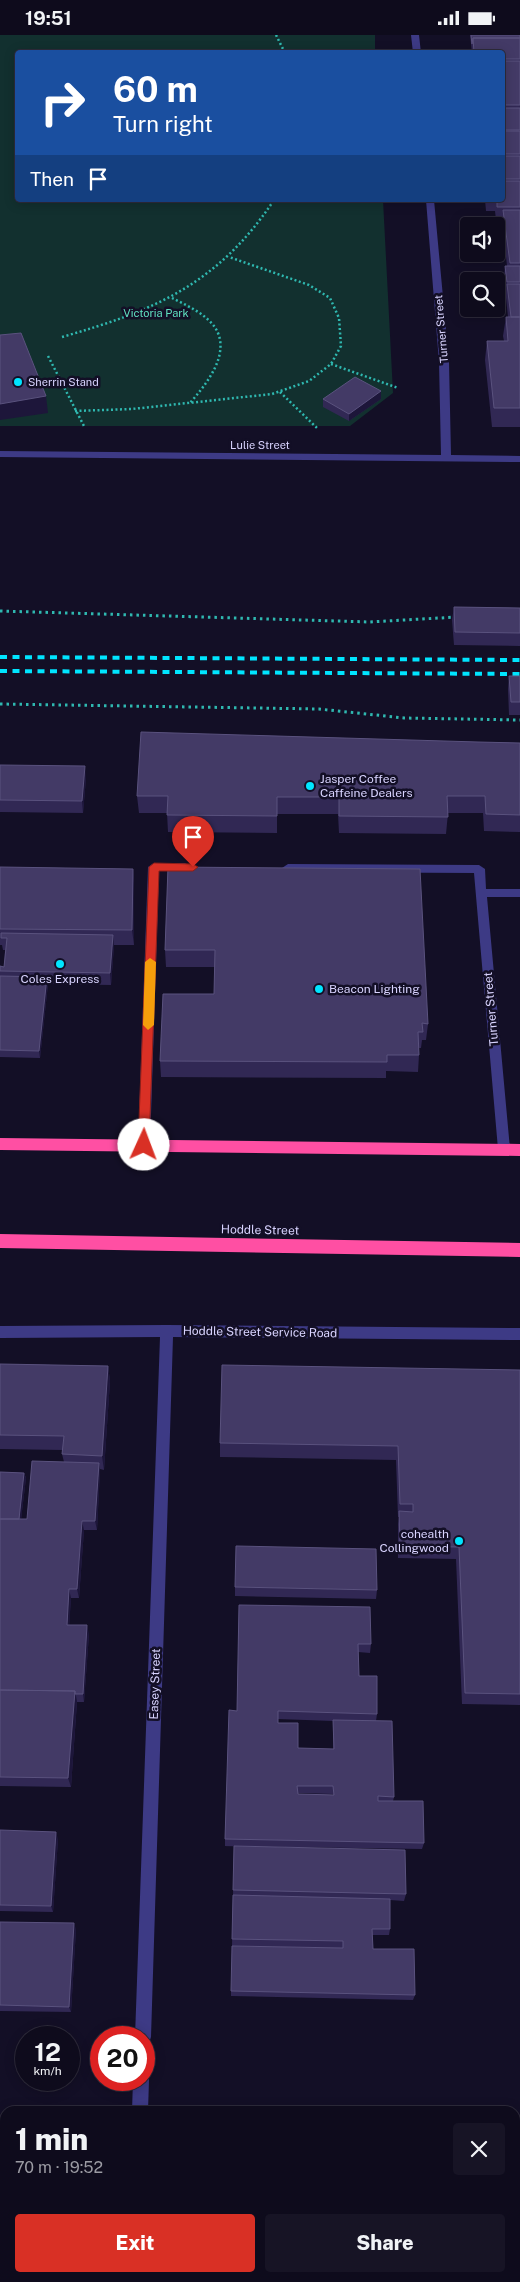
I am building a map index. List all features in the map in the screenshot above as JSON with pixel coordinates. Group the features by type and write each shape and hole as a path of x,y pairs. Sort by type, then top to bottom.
{"highway":[{"path":"0,1143 520,1150"},
{"name":"Hoddle Street","path":"0,1241 520,1250"}],"street":[{"path":"415,35 417,50"},
{"name":"Turner Street","path":"430,202 444,362 446,458"},
{"name":"Lulie Street","path":"0,454 96,457 520,459"},
{"path":"144,1145 154,867 193,867"},
{"name":"Turner Street","path":"280,868 478,869 504,1149"},
{"path":"480,893 520,893"},
{"name":"Hoddle Street Service Road","path":"0,1332 167,1331 520,1334"},
{"name":"Easey Street","path":"143,2026 167,1331"},
{"path":"140,2106 141,2091"}],"path":[{"path":"276,35 284,50"},
{"path":"62,337 110,324 172,298 229,257 258,226 273,202"},
{"path":"75,411 188,404 272,394 309,381 331,364 341,346 339,318 330,298 309,285 229,257"},
{"path":"172,298 200,314 215,327 221,344 215,370 203,388 188,404"},
{"path":"48,356 85,427 96,457"},
{"path":"331,364 398,388"},
{"path":"280,392 317,428"},
{"path":"0,611 370,622 462,617"},
{"path":"0,704 319,709 404,718 520,720"}],"green space":[{"name":"Victoria Park","path":"0,35 375,35 375,50 15,50 15,202 383,202 393,393 350,426 0,426"}],"building":[{"path":"471,35 520,35 520,38 473,38 472,44"},
{"path":"473,38 520,38 520,59 505,59 505,50 474,50"},
{"path":"505,61 520,61 520,105 505,105"},
{"path":"505,108 520,108 520,130 505,130"},
{"path":"505,131 520,131 520,154 505,154"},
{"path":"505,156 520,156 520,179 505,179"},
{"path":"505,181 520,181 520,207 497,207 497,202 505,202"},
{"path":"503,210 520,210 520,263 510,263"},
{"path":"505,266 520,266 520,282 507,282"},
{"path":"507,284 520,284 520,317 511,317"},
{"path":"506,317 520,317 520,408 494,408 487,341 508,341"},
{"name":"Sherrin Stand","path":"21,333 46,396 0,404 0,335"},
{"path":"355,377 381,391 349,414 323,399"},
{"path":"454,607 520,608 520,633 455,632"},
{"path":"509,676 520,676 520,702 511,702"},
{"name":"Jasper Coffee Caffeine Dealers","path":"141,732 520,743 520,815 486,814 485,796 447,796 448,817 339,816 339,797 277,797 277,816 167,815 168,796 137,796"},
{"path":"0,765 85,766 82,801 0,800"},
{"path":"0,867 133,869 132,930 0,929"},
{"name":"Beacon Lighting","path":"168,867 420,869 428,1024 422,1023 423,1032 418,1032 419,1055 387,1055 387,1062 160,1061 163,994 214,994 215,950 165,950"},
{"name":"Coles Express","path":"1,933 113,935 110,973 0,971 0,966 4,967 7,938 1,938"},
{"path":"0,976 47,977 39,1051 0,1050"},
{"path":"0,1364 108,1366 102,1456 62,1454 64,1436 0,1435"},
{"name":"cohealth Collingwood","path":"222,1365 520,1370 520,1694 465,1693 459,1547 400,1546 399,1511 413,1512 413,1504 400,1504 398,1446 220,1443"},
{"path":"32,1461 99,1463 95,1521 82,1521 77,1589 69,1589 67,1625 87,1625 83,1694 75,1694 75,1691 0,1690 0,1519 27,1519"},
{"path":"0,1472 24,1473 19,1519 0,1519"},
{"path":"236,1546 376,1549 377,1590 235,1587"},
{"path":"239,1605 370,1607 371,1644 358,1644 359,1676 377,1676 377,1714 278,1711 278,1723 298,1723 298,1748 334,1749 333,1720 392,1721 394,1797 378,1796 378,1801 423,1801 424,1843 225,1839 229,1710 237,1711","holes":["297,1786 333,1786 334,1795 298,1794"]},
{"path":"0,1690 75,1691 68,1778 0,1777"},
{"path":"0,1830 56,1832 51,1906 0,1905"},
{"path":"234,1846 405,1850 406,1894 233,1890"},
{"path":"233,1895 390,1899 390,1929 372,1929 373,1949 414,1949 415,1995 231,1991 232,1946 343,1948 343,1941 232,1939"},
{"path":"0,1922 74,1923 69,2007 0,2005"}],"railway":[{"path":"0,657 520,660"},
{"path":"0,671 520,674"}],"slow traffic":[{"path":"148,1025 150,962"}],"place":[{"name":"Sherrin Stand","path":"18,382"},
{"name":"Jasper Coffee Caffeine Dealers","path":"310,786"},
{"name":"Coles Express","path":"60,964"},
{"name":"Beacon Lighting","path":"319,989"},
{"name":"cohealth Collingwood","path":"459,1541"}],"route":[{"path":"144,1145 154,867 193,867"}]}
